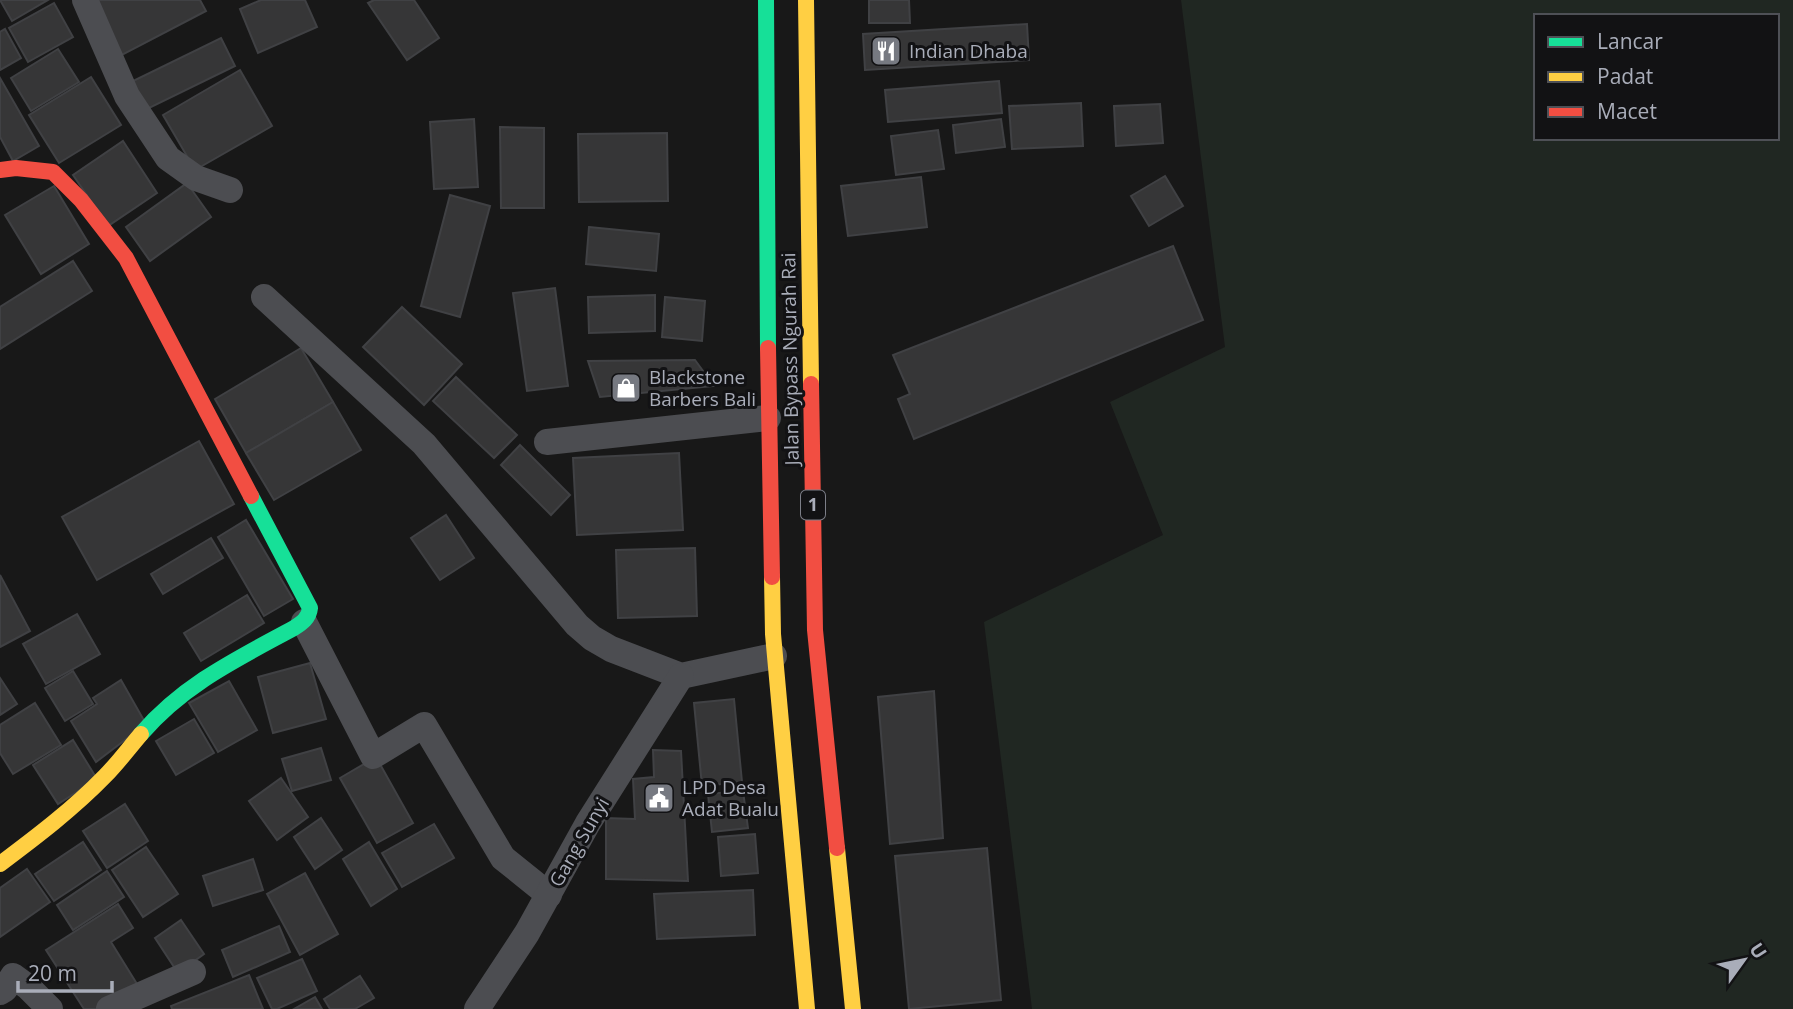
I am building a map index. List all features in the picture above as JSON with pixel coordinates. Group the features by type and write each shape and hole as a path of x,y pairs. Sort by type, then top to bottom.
{"main road":[{"name":"Jalan Bypass Ngurah Rai","path":"766,0 768,418 774,656 807,1009"},
{"name":"Jalan Bypass Ngurah Rai","path":"806,0 814,630 853,1009"},
{"path":"0,170 16,167 52,172 81,200 126,258 310,608 304,622 213,673 178,697 151,722 104,777 43,832 0,864"}],"street":[{"path":"85,0 127,96 168,158 196,178 230,190"},
{"path":"264,297 424,444 577,625 592,638 611,649 681,676 774,656"},
{"path":"547,442 768,418"},
{"path":"304,622 373,756 424,725 503,858 549,895"},
{"name":"Gang Sunyi","path":"477,1009 527,933 588,823 681,676"},
{"path":"109,1009 193,971"},
{"path":"4,975 28,986 50,1009"}],"shaded area":[{"path":"1181,0 1793,0 1793,1009 1032,1009 984,622 1163,535 1110,402 1225,347"}],"building":[{"path":"0,0 48,0 12,21"},
{"path":"88,0 200,0 206,11 118,57"},
{"path":"261,0 305,0 317,27 258,53 240,9"},
{"path":"374,0 414,0 439,38 407,60 368,3"},
{"path":"869,0 909,0 910,23 869,23"},
{"path":"54,3 73,37 28,62 9,28"},
{"path":"1027,24 1029,60 865,70 863,34"},
{"path":"5,29 21,58 0,70 0,32"},
{"path":"221,38 235,66 143,111 129,83"},
{"path":"58,49 79,82 31,111 11,78"},
{"path":"240,70 272,126 195,170 163,115"},
{"path":"91,77 121,125 59,163 29,115"},
{"path":"0,78 39,146 13,161 0,137"},
{"path":"999,81 1002,113 888,122 885,90"},
{"path":"1081,103 1083,146 1012,149 1009,106"},
{"path":"1160,104 1163,143 1116,146 1114,106"},
{"path":"474,119 478,187 434,189 430,122"},
{"path":"1001,119 1005,147 956,153 953,125"},
{"path":"500,127 544,128 544,208 501,208"},
{"path":"938,130 944,169 896,175 891,136"},
{"path":"667,133 668,201 579,202 578,134"},
{"path":"123,141 157,193 108,226 73,175"},
{"path":"1165,176 1183,206 1149,226 1131,196"},
{"path":"921,177 927,227 848,236 841,186"},
{"path":"187,183 211,217 150,261 126,227"},
{"path":"54,186 89,244 41,274 5,215"},
{"path":"450,195 490,206 460,317 421,306"},
{"path":"589,227 659,234 656,271 586,264"},
{"path":"1173,246 1203,320 914,439 898,399 910,394 893,355"},
{"path":"73,261 92,291 0,349 0,307"},
{"path":"555,288 568,386 527,391 513,293"},
{"path":"655,295 655,331 589,333 588,297"},
{"path":"665,297 705,301 702,341 662,337"},
{"path":"402,307 462,364 424,405 363,347"},
{"path":"301,348 333,402 246,453 215,399"},
{"path":"695,360 714,386 600,397 588,361"},
{"path":"456,377 517,435 494,458 433,401"},
{"path":"333,402 361,450 274,500 246,453"},
{"path":"199,441 234,504 97,580 62,517"},
{"path":"520,445 570,495 551,515 501,465"},
{"path":"679,453 683,530 577,535 573,458"},
{"path":"446,515 474,558 440,580 411,538"},
{"path":"246,520 293,599 264,616 218,537"},
{"path":"211,538 223,558 163,594 151,574"},
{"path":"695,548 697,616 618,618 616,550"},
{"path":"0,575 30,631 0,647"},
{"path":"247,595 264,623 201,661 184,633"},
{"path":"77,614 100,654 46,684 23,644"},
{"path":"310,663 326,719 273,733 258,677"},
{"path":"73,671 93,704 65,721 45,688"},
{"path":"0,678 17,704 0,715"},
{"path":"121,680 146,724 96,762 71,721 97,704 93,698"},
{"path":"229,681 257,730 218,752 189,703"},
{"path":"934,691 943,838 890,844 878,697"},
{"path":"734,699 742,782 702,786 694,703"},
{"path":"35,703 61,745 13,774 0,753 0,725"},
{"path":"194,719 214,753 176,775 156,741"},
{"path":"73,740 97,779 58,804 33,765"},
{"path":"321,748 331,780 292,791 282,759"},
{"name":"LPD Desa Adat Bualu","path":"653,750 681,751 688,881 606,879 606,818 635,819 633,779 654,777"},
{"path":"376,757 413,823 377,843 340,778"},
{"path":"281,778 308,817 277,840 249,801"},
{"path":"743,791 748,828 712,832 708,794"},
{"path":"125,804 148,841 107,868 83,831"},
{"path":"321,818 342,850 315,869 294,837"},
{"path":"434,824 454,858 402,887 382,853"},
{"path":"755,834 758,873 721,876 718,837"},
{"path":"83,842 101,870 54,901 35,874"},
{"path":"369,842 397,889 371,906 343,859"},
{"path":"146,847 178,894 143,917 112,870"},
{"path":"987,848 1001,1000 909,1009 895,856"},
{"path":"253,859 263,890 213,906 203,876"},
{"path":"27,869 50,902 0,937 0,888"},
{"path":"107,871 124,897 73,930 57,905"},
{"path":"305,873 338,934 300,955 267,894"},
{"path":"753,890 755,935 657,939 654,894"},
{"path":"118,904 133,928 111,942 137,984 99,1009 84,1009 46,950"},
{"path":"181,920 204,954 178,973 155,938"},
{"path":"279,926 290,952 233,977 222,950"},
{"path":"302,959 317,991 272,1009 257,978"},
{"path":"249,975 263,1009 172,1009 171,1006"},
{"path":"360,976 374,998 355,1009 330,1009 324,999"},
{"path":"315,997 322,1009 294,1009"}],"traffic: fast":[{"path":"766,0 768,348"},
{"path":"141,734 193,687 294,628 308,615 310,608 251,496"}],"traffic: slow":[{"path":"806,0 811,384"},
{"path":"772,577 773,634 807,1009"},
{"path":"0,864 80,800 110,771 141,734"},
{"path":"837,848 853,1009"}],"traffic: jam":[{"path":"0,170 16,168 53,172 81,200 126,258 251,496"},
{"path":"768,348 772,577"},
{"path":"811,384 815,630 837,848"}],"place":[{"name":"Indian Dhaba","path":"886,51"},
{"name":"Blackstone Barbers Bali","path":"626,388"},
{"name":"LPD Desa Adat Bualu","path":"659,798"}]}
